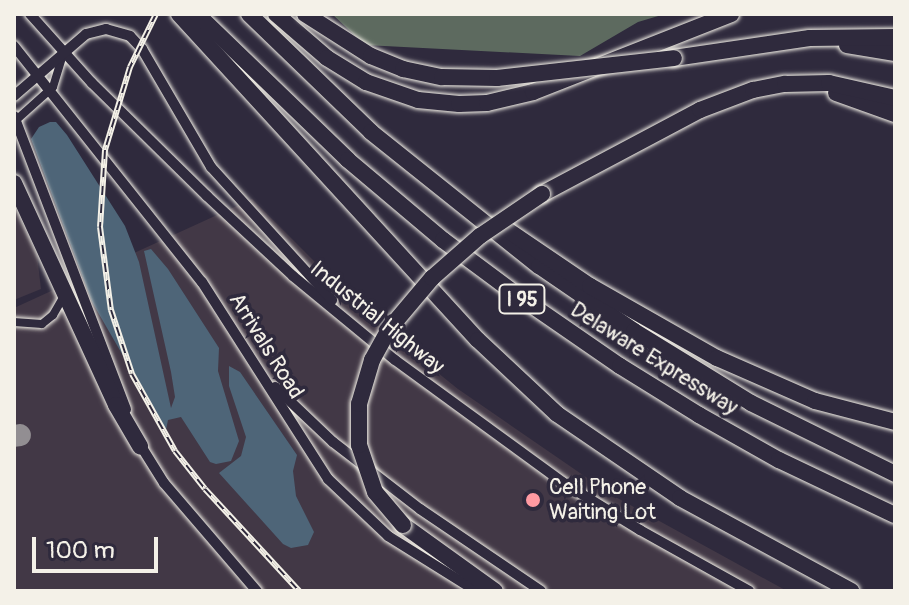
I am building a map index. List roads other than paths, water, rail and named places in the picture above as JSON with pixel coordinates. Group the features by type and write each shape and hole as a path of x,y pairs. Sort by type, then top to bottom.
{"highway":[{"path":"179,14 478,340 557,414 680,498 851,591"},
{"name":"Delaware Expressway","path":"197,14 360,170 467,259 646,383 725,430 895,515"},
{"name":"Delaware Expressway","path":"249,14 353,116 529,259 673,356 781,419 895,474"},
{"path":"276,14 327,58 366,82 418,100 459,104 499,101 533,92 731,14"},
{"path":"305,14 333,35 381,61 442,77 497,78 674,58 810,38 895,37"},
{"path":"750,47 829,43 895,53"},
{"path":"495,591 403,525 375,492 359,445 359,404 372,360 389,329 432,278 480,236 542,194 732,96 785,84 841,85 895,98"},
{"path":"661,131 733,102 789,90 842,94 895,114"},
{"path":"424,176 590,286 706,353 801,396 895,422"},
{"path":"14,183 116,405 140,446"}],"street":[{"name":"Industrial Highway","path":"30,14 63,52 228,216 370,339 452,405 549,473 640,530 749,591"},
{"path":"14,96 86,34 101,30 119,31 135,40 211,167 285,251 370,339"},
{"path":"14,46 50,90"},
{"path":"63,52 57,79 50,90 15,120 140,446 173,494 257,591"},
{"name":"Arrivals Road","path":"50,90 202,282 310,453 345,498 404,548 476,591"},
{"path":"14,322 42,324 53,315 65,293"},
{"path":"262,374 343,450 457,536 541,591"}],"water":[{"path":"56,122 67,135 125,226 139,262 171,408 175,397 171,372 144,251 151,249 168,269 219,348 218,371 239,441 231,461 210,462 181,417 168,420 166,430 92,302 31,139 39,127"},
{"path":"229,366 240,372 297,455 293,471 296,496 314,532 308,545 291,548 283,544 219,473 241,456 246,437 229,386"}],"railway":[{"path":"156,14 130,67 105,150 100,227 111,310 132,374 175,451 205,489 299,591"}],"place":[{"name":"Cell Phone Waiting Lot","path":"533,500"}]}
